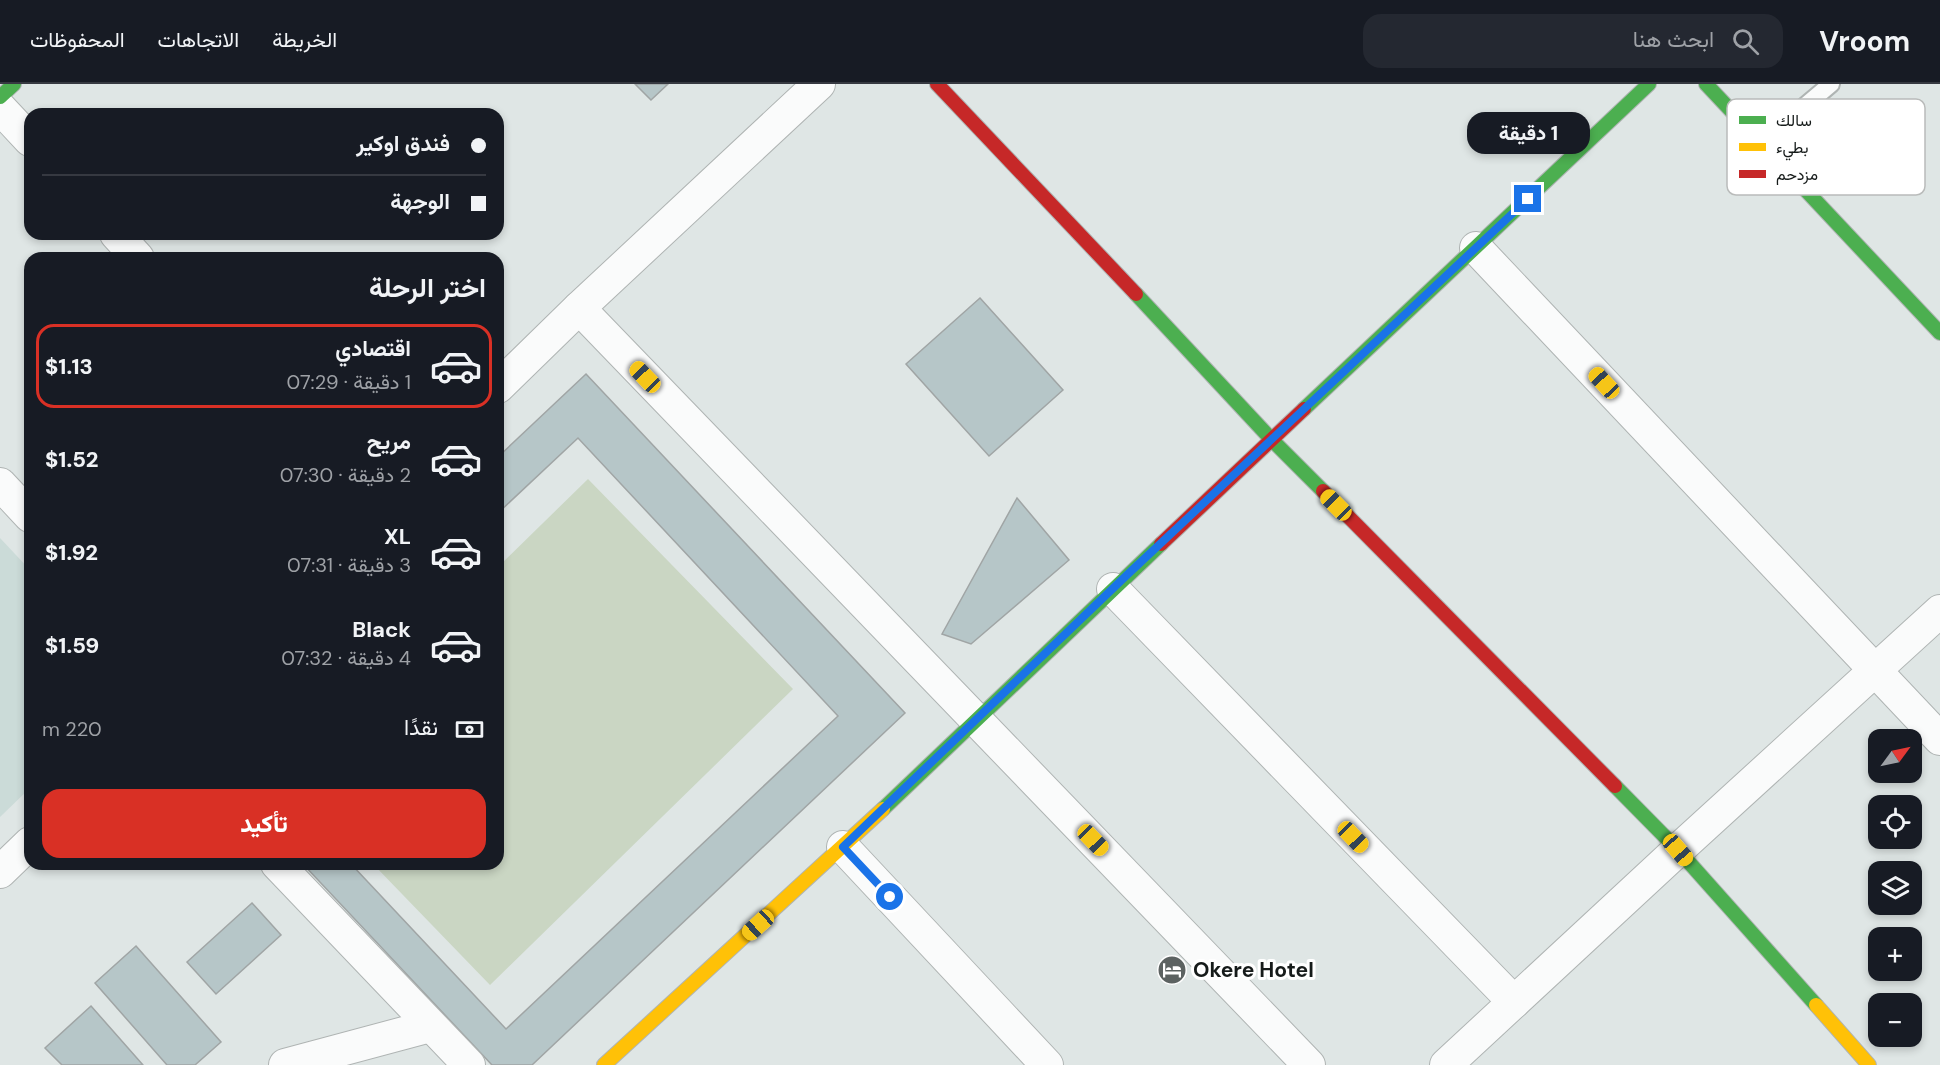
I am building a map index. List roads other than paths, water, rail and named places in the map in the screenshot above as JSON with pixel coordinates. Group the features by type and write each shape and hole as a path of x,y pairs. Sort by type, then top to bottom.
{"main road":[{"path":"0,97 14,84"},
{"path":"937,84 1271,439 1678,850 1869,1065"},
{"path":"604,1065 843,847 1271,439 1649,84"},
{"path":"1706,84 1727,107"},
{"path":"1810,195 1940,333"}],"street":[{"path":"504,381 819,84"},
{"path":"0,108 24,134"},
{"path":"122,240 132,252"},
{"path":"1476,248 1940,739"},
{"path":"579,308 1309,1065"},
{"path":"0,484 24,510"},
{"path":"1113,589 1514,1002"},
{"path":"1446,1065 1940,611"},
{"path":"843,847 1047,1065"},
{"path":"0,872 24,849"},
{"path":"283,870 469,1065"},
{"path":"285,1065 430,1026"}],"lane":[{"path":"1813,99 1831,84"}],"place":[{"name":"Okere Hotel","path":"1172,970"}]}
